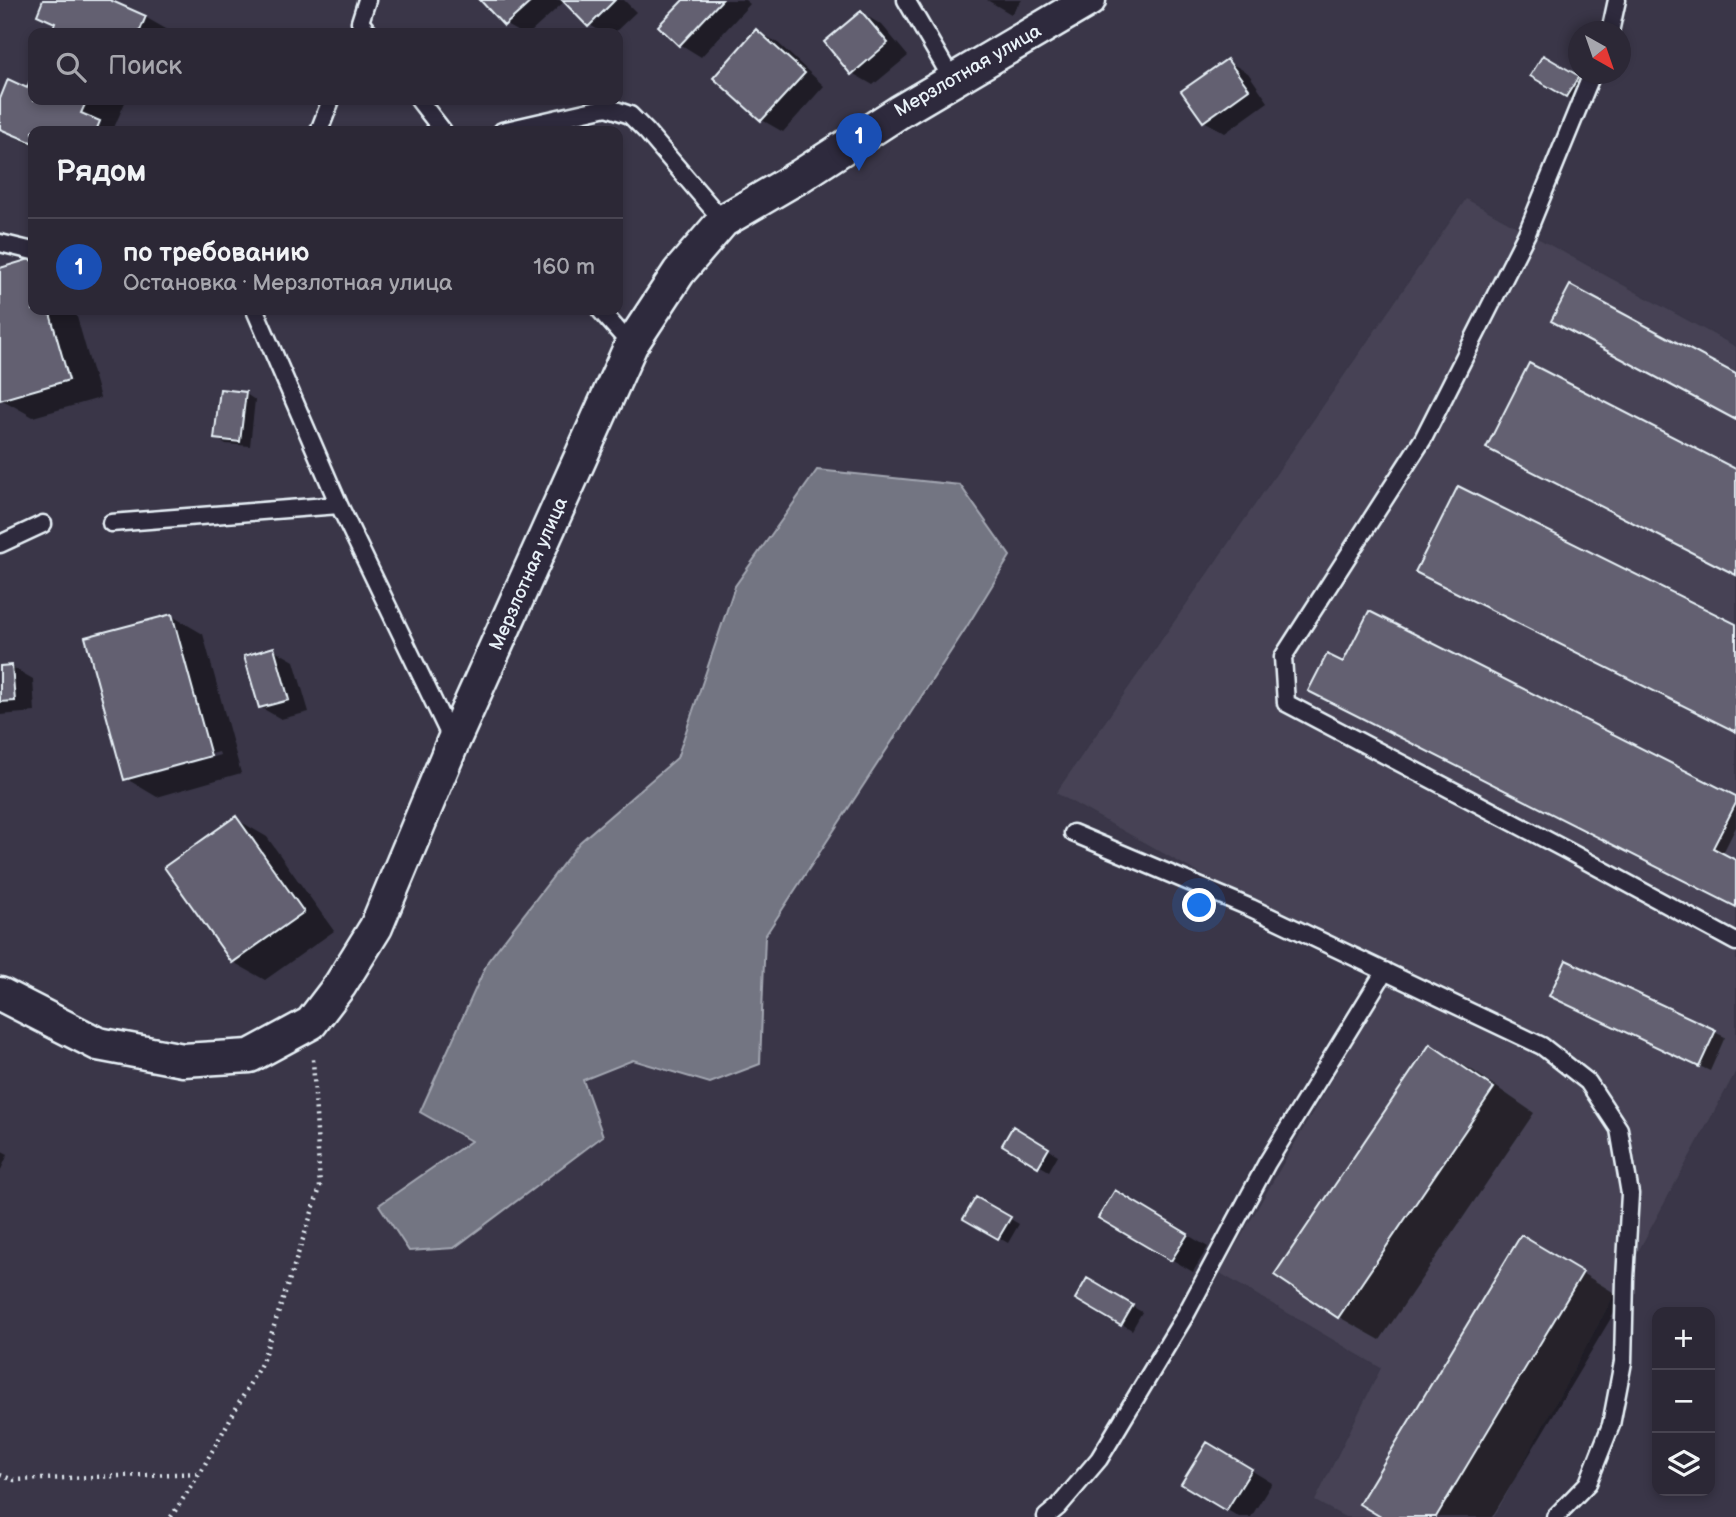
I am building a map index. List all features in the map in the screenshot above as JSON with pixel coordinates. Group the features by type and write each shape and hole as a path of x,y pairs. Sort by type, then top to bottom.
{"street":[{"name":"Мерзлотная улица","path":"0,994 98,1044 183,1060 250,1056 310,1023 340,985 376,927 453,743 631,345 679,272 723,221 800,176 953,79 1089,0"}],"lane":[{"path":"361,28 367,0"},
{"path":"906,0 953,79"},
{"path":"1612,21 1617,0"},
{"path":"1588,84 1527,233 1423,439 1283,657 1286,703 1736,942"},
{"path":"321,126 329,105"},
{"path":"423,105 439,126"},
{"path":"524,126 607,107 630,115 723,221"},
{"path":"0,243 28,250"},
{"path":"257,315 339,505 453,743"},
{"path":"604,315 631,345"},
{"path":"111,523 339,505"},
{"path":"0,544 43,524"},
{"path":"1073,833 1251,908 1542,1046 1588,1083 1619,1129 1630,1194 1623,1362 1611,1425 1588,1483 1555,1517"},
{"path":"1046,1517 1058,1507 1099,1459 1186,1314 1267,1163 1385,971"}],"path":[{"path":"171,1517 200,1473 262,1362 320,1188 310,1023"},
{"path":"0,1475 14,1480 200,1473"}],"shaded area":[{"path":"1466,199 1736,347 1736,1071 1494,1517 1345,1517 1315,1501 1381,1368 1220,1273 1389,980 1056,793"}],"water":[{"path":"817,470 960,485 1010,556 765,936 760,1064 710,1083 633,1060 583,1080 603,1136 454,1248 409,1251 379,1205 471,1141 420,1112 488,961 580,842 677,758 735,586"}],"building":[{"path":"43,0 110,0 146,16 141,28 53,28 55,23 37,15"},
{"path":"480,0 533,0 504,26"},
{"path":"562,0 615,0 588,27"},
{"path":"683,0 722,0 679,46 658,26"},
{"path":"861,11 888,43 851,75 824,42"},
{"path":"756,29 805,73 761,121 713,78"},
{"path":"1543,55 1568,70 1568,84 1574,84 1566,97 1530,76"},
{"path":"1227,59 1249,89 1203,122 1181,91"},
{"path":"8,79 27,88 28,86 28,105 85,105 81,113 100,121 98,126 28,126 28,141 0,129 0,99"},
{"path":"28,260 28,315 50,315 69,380 0,400 0,268"},
{"path":"1570,285 1736,374 1736,420 1551,321"},
{"path":"1529,363 1736,469 1736,575 1486,448"},
{"path":"220,389 246,392 240,442 214,439"},
{"path":"1458,486 1736,624 1736,732 1415,572"},
{"path":"1369,611 1736,796 1736,803 1713,848 1736,860 1736,907 1308,691 1327,654 1343,662"},
{"path":"172,614 211,756 124,780 85,637"},
{"path":"274,647 289,700 259,708 244,656"},
{"path":"12,665 15,701 0,702 0,666"},
{"path":"236,816 304,912 232,963 164,867"},
{"path":"1566,960 1716,1030 1699,1067 1549,996"},
{"path":"1430,1044 1494,1088 1338,1318 1274,1275"},
{"path":"1013,1126 1049,1148 1038,1167 1002,1145"},
{"path":"1115,1190 1188,1234 1171,1261 1098,1218"},
{"path":"976,1197 1011,1217 998,1239 963,1219"},
{"path":"1521,1235 1583,1272 1436,1517 1381,1517 1359,1504"},
{"path":"1087,1278 1133,1305 1121,1326 1075,1299"},
{"path":"1207,1442 1252,1469 1226,1511 1181,1484"}],"place":[{"name":"по требованию","path":"859,171"}]}
